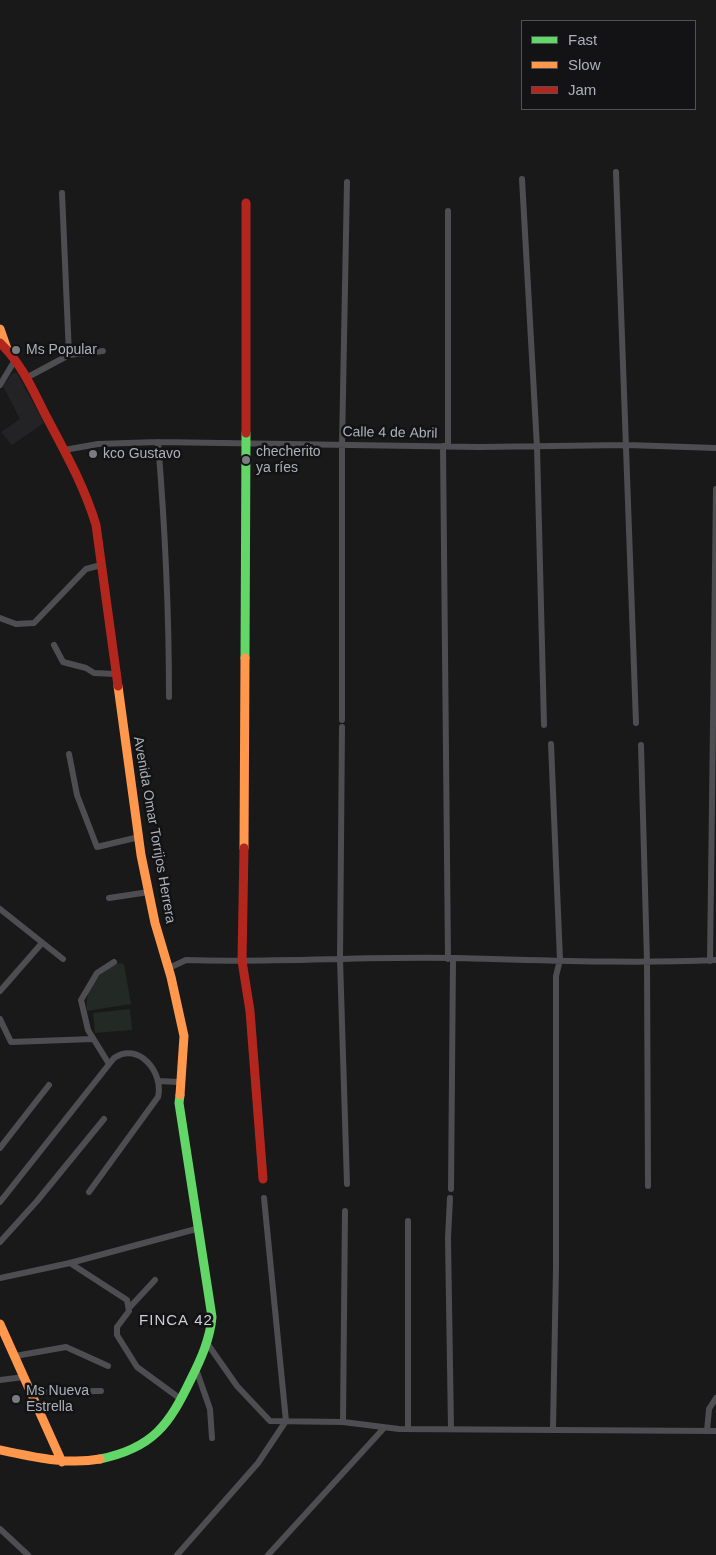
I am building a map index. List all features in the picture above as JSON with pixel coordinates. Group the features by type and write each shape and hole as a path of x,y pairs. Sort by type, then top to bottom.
{"street":[{"path":"616,172 636,723"},
{"path":"522,179 536,447 544,725"},
{"path":"347,1184 340,959 342,445 348,182"},
{"path":"62,192 69,355"},
{"path":"246,203 242,961 250,1011 262,1179"},
{"path":"448,211 445,446 452,1189"},
{"name":"Avenida Omar Torrijos Herrera","path":"0,329 4,346 26,378 64,450 90,506 96,525 115,674 139,837 155,923 169,968 184,1036 179,1103 196,1229 207,1279 212,1317 207,1343 182,1400 174,1414 148,1440 124,1454 87,1461 62,1462 0,1450"},
{"path":"26,378 69,355 103,351"},
{"path":"0,385 15,360"},
{"path":"158,442 165,540 169,697"},
{"name":"Calle 4 de Abril","path":"64,450 98,444 158,442 536,447 627,445 716,448"},
{"path":"169,968 186,960 450,958 514,962 560,960 647,962 713,960 716,489"},
{"path":"0,618 16,624 34,624 86,569 101,564"},
{"path":"54,645 63,662 86,668 94,673 115,674"},
{"path":"551,744 560,960 556,976 556,1268 553,1429"},
{"path":"641,745 647,962 648,1186"},
{"path":"69,754 77,795 97,846 139,837"},
{"path":"109,898 149,892"},
{"path":"0,909 64,959"},
{"path":"0,991 42,943"},
{"path":"109,1064 88,1030 81,1000 97,973 114,962"},
{"path":"0,1019 11,1042 93,1038"},
{"path":"0,1202 109,1064 119,1055 138,1056 150,1064 160,1089 154,1105 89,1192"},
{"path":"158,1081 180,1082"},
{"path":"0,1148 49,1084"},
{"path":"0,1242 37,1201 104,1119"},
{"path":"177,1555 258,1463 286,1421 264,1198"},
{"path":"450,1198 448,1238 451,1429"},
{"path":"343,1422 344,1211"},
{"path":"408,1221 408,1429"},
{"path":"0,1278 196,1229"},
{"path":"70,1262 127,1300 130,1307"},
{"path":"155,1280 130,1307 128,1315 117,1327 117,1334 137,1367 182,1400"},
{"path":"0,1324 62,1462"},
{"path":"207,1343 237,1386 270,1421 343,1422 384,1428 408,1429 716,1431"},
{"path":"14,1356 66,1347 108,1366"},
{"path":"196,1368 210,1409 212,1438"},
{"path":"0,1380 24,1376"},
{"path":"31,1392 101,1392"},
{"path":"707,1431 709,1409 716,1398"},
{"path":"268,1555 384,1428"},
{"path":"0,1529 28,1555"}],"shaded area":[{"path":"13,373 17,373 44,423 12,445 1,432 20,419 3,386"},
{"path":"117,963 124,964 131,1004 87,1011 90,988 98,977"},
{"path":"130,1009 132,1030 95,1033 93,1013"}],"traffic: fast":[{"path":"245,658 246,433"},
{"path":"100,1459 118,1454 146,1441 167,1422 195,1371 209,1333 212,1317 179,1103 180,1095"}],"traffic: slow":[{"path":"0,329 7,349"},
{"path":"244,848 245,658"},
{"path":"118,686 141,855 155,923 171,977 184,1036 180,1095"},
{"path":"0,1324 62,1462"},
{"path":"0,1450 37,1458 63,1461 100,1459"}],"traffic: jam":[{"path":"246,203 246,433"},
{"path":"0,343 20,367 31,385 73,468 91,510 96,525 118,686"},
{"path":"244,848 242,961 250,1011 263,1179"}],"place":[{"name":"Ms Popular","path":"16,350"},
{"name":"kco Gustavo","path":"93,454"},
{"name":"checherito ya ríes","path":"246,460"},
{"name":"Ms Nueva Estrella","path":"16,1399"}],"district":[{"name":"FINCA 42","path":"176,1321"}]}
